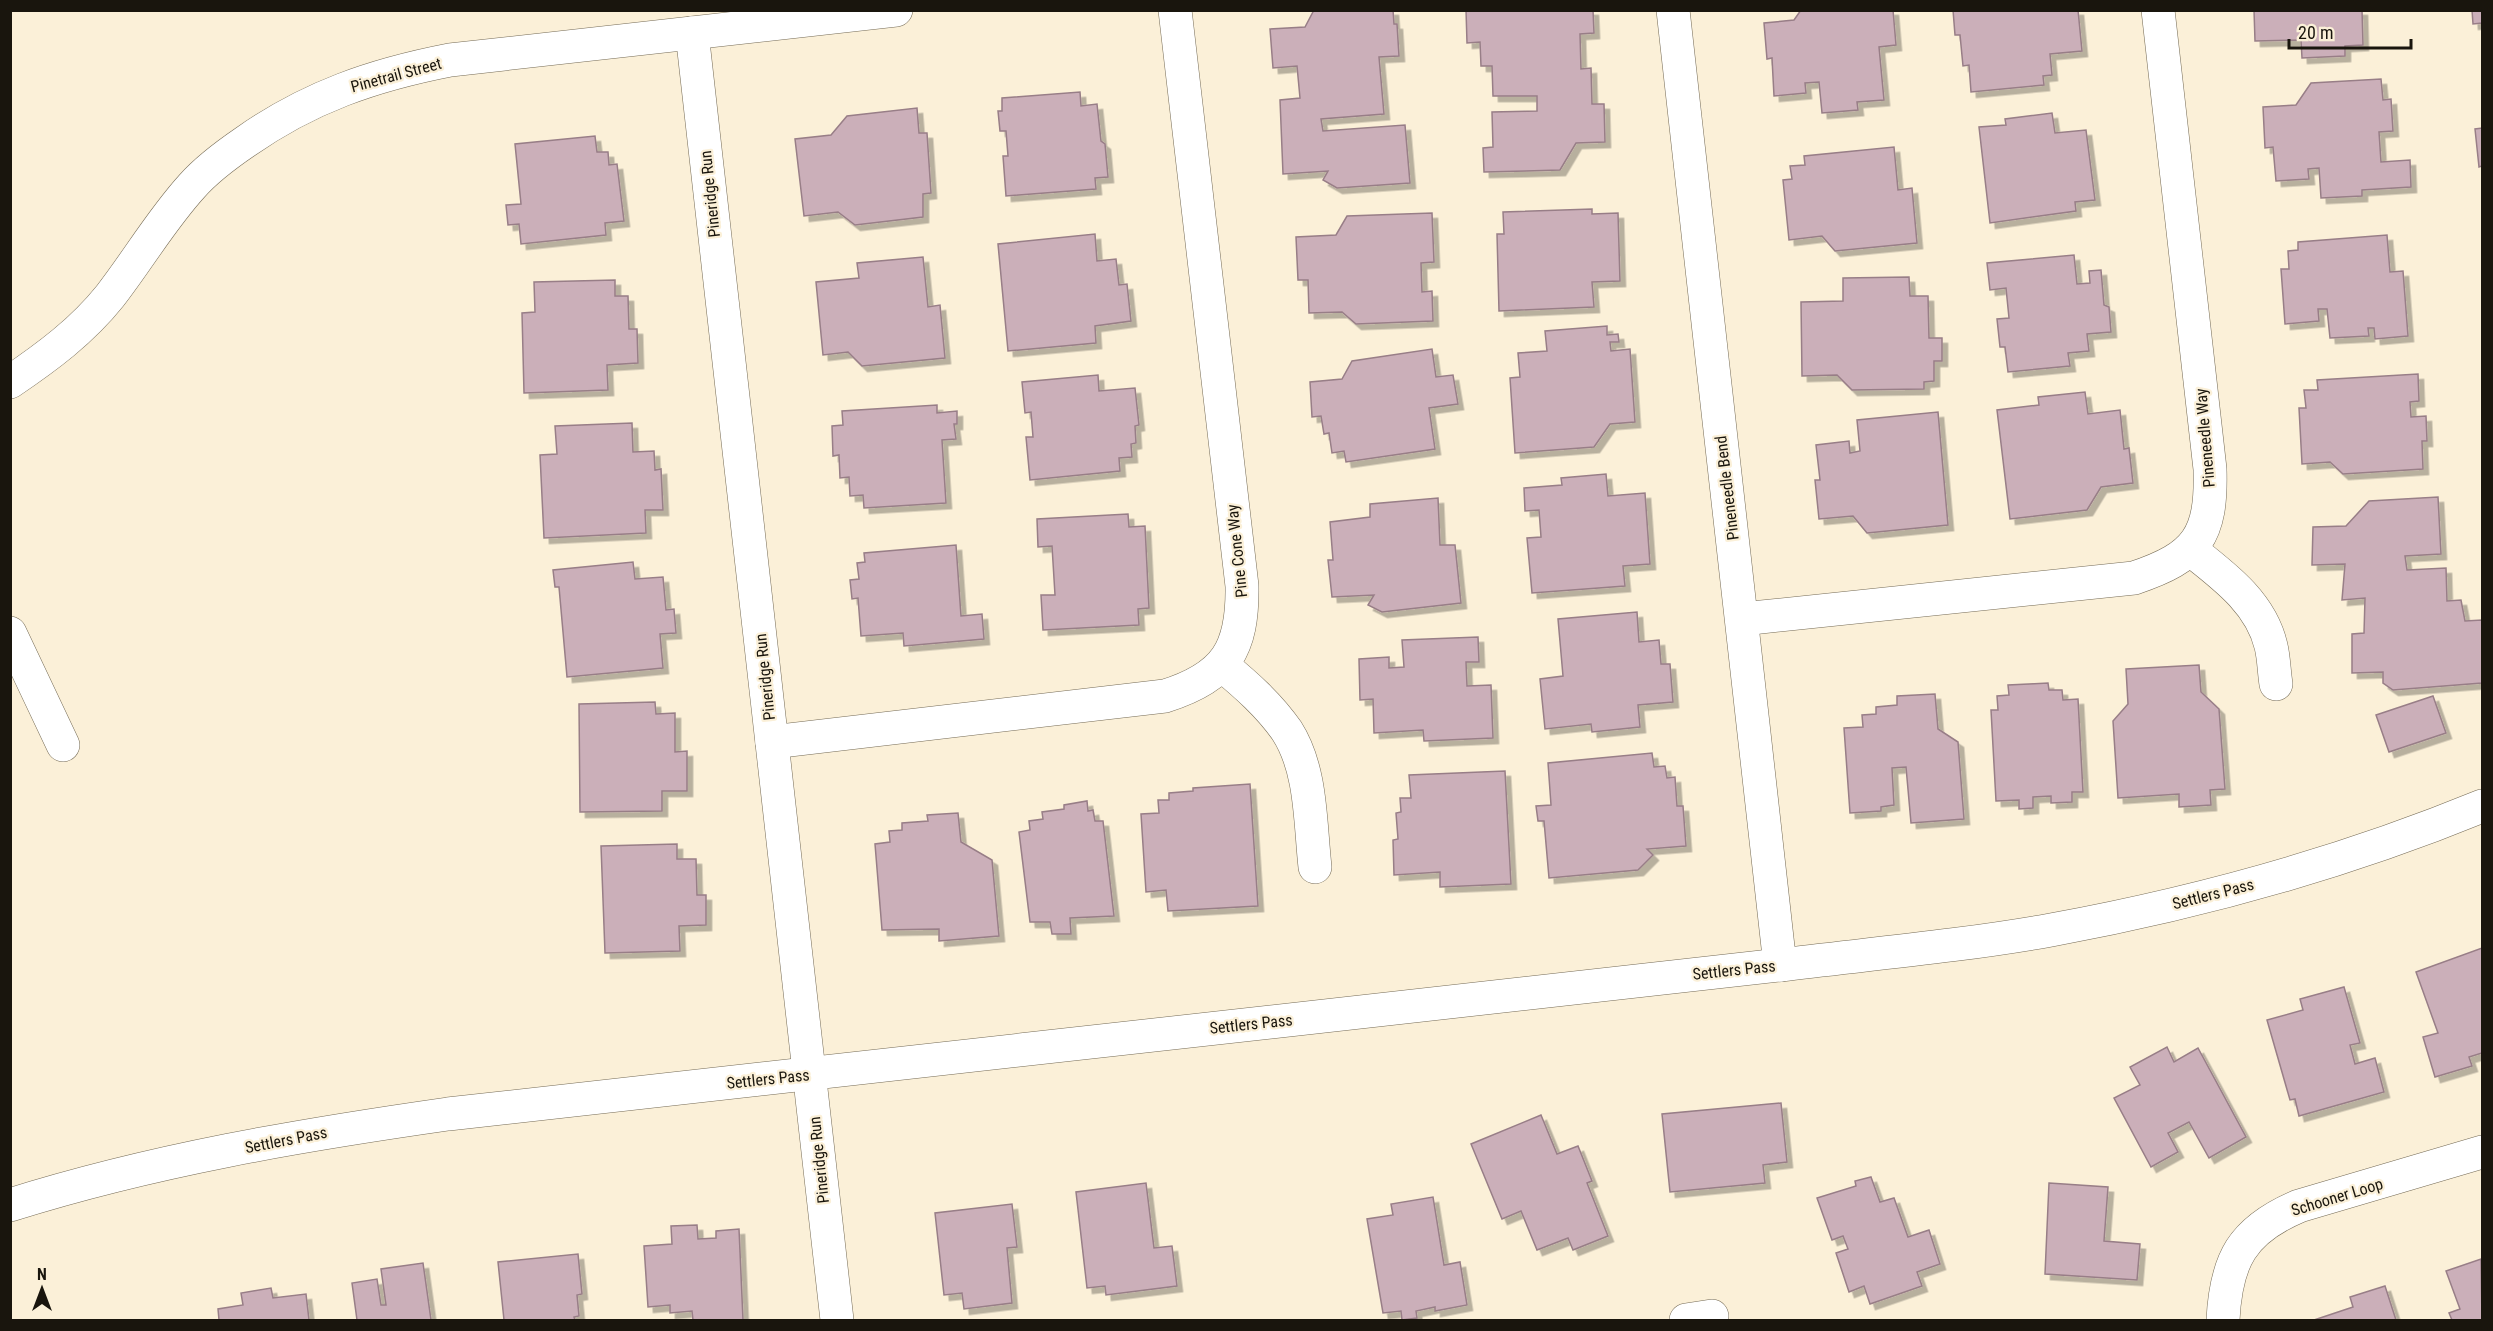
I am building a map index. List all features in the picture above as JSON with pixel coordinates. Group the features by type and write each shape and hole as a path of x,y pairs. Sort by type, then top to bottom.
{"street":[{"name":"Pinetrail Street","path":"10,382 47,357 81,328 110,296 169,213 194,183 226,155 305,104 354,84 402,70 450,60 896,10"},
{"name":"Pine Cone Way","path":"772,742 1165,696 1189,689 1207,678 1234,648 1240,629 1242,586 1175,10"},
{"name":"Pineneedle Bend","path":"1672,10 1780,965"},
{"name":"Pineneedle Way","path":"2158,10 2210,469 2211,493 2207,514 2191,550"},
{"name":"Pineridge Run","path":"692,33 837,1320"},
{"path":"1742,619 2134,578 2176,561 2191,550 2234,585 2252,605 2271,646 2276,684"},
{"path":"10,633 63,745"},
{"path":"1222,664 1272,711 1288,734 1306,785 1314,867"},
{"name":"Settlers Pass","path":"10,1205 173,1162 349,1128 448,1114 1780,965 2000,938 2155,909 2325,863 2482,806"},
{"name":"Schooner Loop","path":"2223,1320 2228,1279 2239,1249 2256,1230 2276,1216 2299,1206 2482,1152"}],"building":[{"path":"1314,10 1393,10 1394,24 1397,24 1399,56 1379,57 1384,114 1321,119 1323,131 1405,125 1410,183 1337,188 1323,180 1328,171 1283,174 1280,100 1300,98 1297,66 1273,68 1270,29 1305,27"},
{"path":"1466,10 1593,10 1594,33 1580,34 1581,69 1591,68 1592,104 1604,104 1605,142 1576,143 1560,170 1484,172 1483,148 1493,147 1492,112 1537,111 1537,96 1493,96 1492,66 1481,66 1480,42 1467,43"},
{"path":"1801,10 1893,10 1896,45 1879,47 1884,100 1857,102 1858,110 1822,113 1819,82 1805,83 1806,93 1774,96 1772,58 1767,59 1764,23 1794,20"},
{"path":"1953,10 2078,10 2082,51 2050,54 2052,75 2043,76 2044,85 1971,92 1969,65 1963,66 1960,35 1955,35"},
{"path":"2254,10 2362,10 2363,45 2345,46 2345,56 2302,58 2301,40 2255,41"},
{"path":"2472,10 2482,10 2482,23 2473,24"},
{"path":"2381,79 2383,100 2391,99 2393,131 2379,132 2381,162 2410,160 2411,187 2362,190 2362,196 2321,198 2319,168 2308,169 2309,179 2276,181 2273,147 2265,148 2263,107 2296,105 2311,83"},
{"path":"1080,92 1081,106 1097,104 1101,141 1105,144 1108,177 1095,178 1096,189 1006,196 1003,156 1008,156 1006,131 1000,131 998,111 1002,111 1002,98"},
{"path":"917,108 919,133 927,133 931,193 923,194 923,217 855,225 838,212 804,216 795,139 831,135 847,116"},
{"path":"2052,113 2055,133 2086,130 2095,200 2075,202 2076,211 1990,223 1979,127 2006,125 2005,119"},
{"path":"2482,128 2482,166 2479,167 2475,129"},
{"path":"595,136 597,152 608,152 609,165 617,164 624,221 605,223 606,235 521,244 519,224 508,225 506,205 521,204 515,144"},
{"path":"1894,147 1898,190 1912,188 1917,243 1835,251 1822,236 1789,240 1783,180 1792,179 1790,166 1805,165 1804,156"},
{"path":"1592,209 1592,214 1618,213 1620,281 1592,282 1594,307 1499,311 1497,234 1504,234 1503,212"},
{"path":"1432,213 1434,262 1421,263 1422,292 1432,291 1433,321 1356,324 1342,312 1309,313 1308,280 1298,280 1296,237 1336,235 1347,216"},
{"path":"1095,234 1097,261 1116,259 1119,285 1127,284 1131,321 1095,326 1096,343 1008,351 998,244"},
{"path":"2387,235 2390,272 2403,271 2408,336 2375,339 2374,328 2368,328 2369,336 2330,338 2327,309 2318,309 2319,321 2285,324 2281,269 2289,269 2288,251 2298,250 2298,242"},
{"path":"2074,255 2077,284 2090,283 2089,271 2101,270 2104,305 2109,307 2111,332 2087,334 2089,351 2068,353 2070,366 2008,372 2005,347 2000,347 1997,319 2009,318 2006,288 1990,290 1987,263"},
{"path":"923,257 928,307 940,305 945,358 862,366 848,352 823,355 816,282 859,278 857,263"},
{"path":"1909,277 1910,296 1928,296 1929,338 1942,338 1942,361 1934,361 1934,381 1924,382 1924,389 1852,390 1837,375 1802,376 1801,302 1843,301 1843,278"},
{"path":"615,280 615,296 628,296 629,329 637,329 638,363 607,365 608,390 524,393 522,313 535,312 534,282"},
{"path":"1607,326 1607,335 1618,334 1619,342 1610,342 1611,351 1630,349 1635,422 1610,424 1594,447 1515,453 1510,378 1520,377 1518,353 1547,351 1545,331"},
{"path":"1432,349 1436,377 1453,375 1458,404 1429,408 1435,449 1346,462 1344,451 1332,453 1329,433 1324,434 1321,416 1312,417 1310,382 1342,379 1352,361"},
{"path":"2418,374 2419,401 2410,402 2411,417 2426,416 2427,441 2422,441 2423,469 2343,474 2330,462 2302,464 2299,408 2306,408 2304,390 2318,390 2317,380"},
{"path":"1098,375 1099,391 1135,388 1139,425 1135,426 1136,443 1131,444 1132,457 1119,458 1120,471 1030,480 1026,437 1033,437 1031,412 1025,413 1022,382"},
{"path":"2085,392 2088,414 2120,410 2124,449 2129,448 2133,483 2101,487 2087,510 2010,519 1997,410 2039,405 2038,397"},
{"path":"937,405 937,413 957,411 957,424 954,424 956,439 942,440 946,503 864,508 863,495 850,496 849,477 840,478 839,455 833,456 832,426 843,425 842,411"},
{"path":"1938,412 1948,525 1867,533 1853,516 1819,519 1815,480 1820,480 1816,445 1849,441 1850,453 1860,451 1857,420"},
{"path":"632,423 633,452 654,451 655,470 661,469 663,510 645,510 646,533 544,538 540,455 557,454 555,426"},
{"path":"1606,474 1608,496 1645,493 1650,564 1623,566 1625,586 1532,593 1527,538 1541,537 1539,510 1525,511 1524,488 1562,485 1561,478"},
{"path":"2438,497 2441,554 2405,556 2407,570 2446,568 2447,601 2461,600 2465,621 2482,620 2482,683 2393,690 2383,683 2383,672 2352,673 2352,634 2364,633 2365,598 2342,600 2345,564 2312,565 2313,527 2346,526 2369,501"},
{"path":"1438,498 1440,545 1455,545 1461,603 1382,612 1368,605 1374,595 1332,597 1328,560 1333,560 1330,522 1370,517 1370,504"},
{"path":"1128,514 1129,527 1145,526 1149,608 1138,609 1139,625 1043,630 1041,595 1055,595 1052,546 1038,547 1037,519"},
{"path":"956,545 961,616 982,614 984,639 904,646 903,633 861,636 858,598 852,599 850,580 859,579 857,563 865,562 864,553"},
{"path":"633,562 635,579 663,577 666,610 674,609 676,633 660,634 663,668 567,677 559,587 555,587 553,570"},
{"path":"1637,612 1639,642 1659,640 1661,664 1670,664 1673,702 1638,705 1640,727 1592,732 1591,724 1545,729 1540,679 1563,676 1558,619"},
{"path":"1478,637 1479,662 1466,662 1467,686 1491,685 1493,738 1424,741 1423,730 1374,733 1373,699 1360,700 1359,659 1389,657 1389,668 1404,667 1402,640"},
{"path":"2199,665 2201,692 2219,709 2225,789 2210,790 2211,805 2179,807 2179,794 2118,798 2113,721 2128,704 2126,669"},
{"path":"2048,683 2049,690 2062,690 2063,700 2078,699 2083,792 2072,792 2072,802 2051,803 2051,796 2033,797 2033,808 2019,809 2019,800 1996,801 1991,710 1998,710 1997,696 2009,695 2008,685"},
{"path":"1935,694 1938,729 1958,742 1964,819 1911,823 1906,767 1892,768 1894,805 1881,807 1881,811 1850,813 1844,728 1863,727 1862,715 1876,714 1876,707 1897,705 1897,696"},
{"path":"2433,696 2446,733 2389,752 2376,715"},
{"path":"655,702 656,714 675,713 675,752 687,751 687,791 662,791 662,811 580,812 579,704"},
{"path":"1652,753 1654,767 1665,766 1667,778 1675,777 1677,806 1683,806 1686,846 1647,849 1653,855 1638,870 1549,878 1544,821 1538,821 1536,806 1551,805 1548,763"},
{"path":"1505,771 1511,884 1440,887 1440,872 1394,875 1393,840 1398,839 1396,813 1401,812 1400,798 1411,798 1409,775"},
{"path":"1250,784 1258,906 1168,911 1166,890 1146,892 1141,814 1159,813 1158,800 1169,800 1169,793 1193,791 1193,788"},
{"path":"1087,801 1088,811 1093,810 1095,821 1103,821 1114,916 1070,918 1071,934 1052,934 1050,922 1030,922 1019,832 1030,830 1029,821 1043,819 1042,812 1064,809 1064,805"},
{"path":"958,813 961,842 992,860 999,936 939,941 939,929 882,930 875,844 890,842 889,831 902,830 902,823 928,821 927,815"},
{"path":"677,844 677,859 696,859 697,895 706,895 706,925 679,926 680,951 605,953 601,846"},
{"path":"2482,948 2482,1053 2469,1057 2472,1066 2435,1077 2423,1037 2438,1033 2416,972"},
{"path":"2344,987 2360,1043 2350,1045 2355,1064 2375,1058 2384,1092 2299,1116 2295,1099 2290,1100 2267,1020 2303,1010 2300,999"},
{"path":"2167,1047 2174,1062 2198,1048 2246,1137 2209,1158 2189,1122 2168,1133 2178,1152 2151,1167 2114,1098 2140,1085 2130,1067"},
{"path":"1781,1103 1787,1162 1763,1165 1765,1183 1670,1192 1662,1114"},
{"path":"1541,1115 1557,1154 1578,1146 1592,1181 1587,1183 1608,1236 1573,1250 1568,1238 1537,1250 1521,1211 1502,1219 1471,1144"},
{"path":"1871,1177 1880,1202 1894,1198 1908,1237 1929,1230 1940,1264 1917,1272 1922,1286 1870,1304 1864,1286 1849,1292 1836,1253 1848,1249 1843,1236 1832,1240 1817,1198 1856,1186 1855,1181"},
{"path":"1146,1183 1154,1248 1172,1246 1177,1286 1106,1295 1105,1286 1087,1288 1076,1192"},
{"path":"2049,1183 2108,1187 2104,1241 2140,1244 2137,1280 2045,1274"},
{"path":"1433,1197 1444,1265 1460,1262 1467,1305 1435,1311 1435,1307 1416,1311 1417,1318 1402,1320 1401,1311 1383,1313 1367,1219 1393,1215 1391,1204"},
{"path":"1012,1204 1017,1247 1007,1248 1012,1303 964,1309 962,1293 944,1295 935,1213"},
{"path":"697,1225 698,1239 716,1238 716,1231 739,1229 743,1320 693,1320 692,1311 670,1313 670,1305 648,1307 644,1246 672,1244 671,1226"},
{"path":"578,1254 582,1294 577,1295 579,1316 574,1317 575,1320 504,1320 498,1262"},
{"path":"2481,1259 2482,1320 2452,1320 2449,1313 2460,1309 2446,1271"},
{"path":"423,1263 431,1320 357,1320 352,1283 377,1279 381,1305 386,1305 381,1269"},
{"path":"2385,1286 2396,1320 2314,1320 2353,1307 2350,1297"},
{"path":"271,1288 273,1298 306,1294 309,1320 219,1320 218,1309 243,1305 241,1293"}]}
